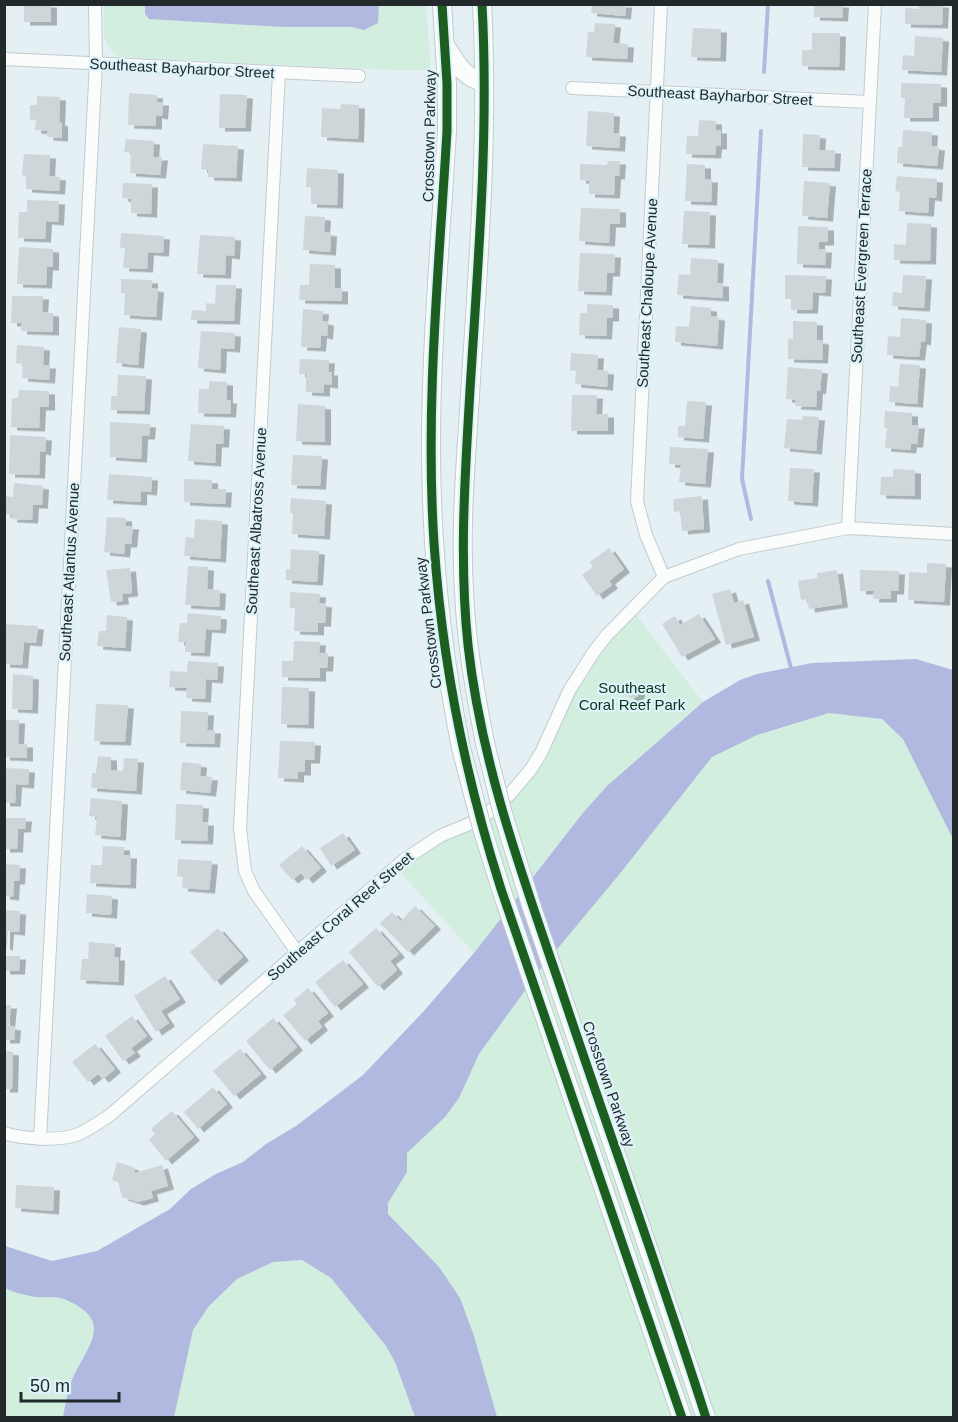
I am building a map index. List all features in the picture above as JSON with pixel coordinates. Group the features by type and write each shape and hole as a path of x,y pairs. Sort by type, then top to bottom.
{"main road":[{"name":"Crosstown Parkway","path":"442,4 447,131 432,414 432,512 442,630 461,748 501,889 682,1418"},
{"name":"Crosstown Parkway","path":"482,4 484,157 464,483 463,556 469,649 485,743 502,811 706,1418"},
{"path":"445,43 465,74 474,80 484,82"}],"street":[{"name":"Southeast Atlantus Avenue","path":"40,1138 96,63 95,4"},
{"name":"Southeast Chaloupe Avenue","path":"661,4 637,501 646,535 664,577"},
{"name":"Southeast Evergreen Terrace","path":"848,528 875,4"},
{"name":"Southeast Bayharbor Street","path":"4,59 359,76"},
{"name":"Southeast Albatross Avenue","path":"279,73 240,828 245,870 254,891 297,952"},
{"name":"Southeast Bayharbor Street","path":"572,88 869,102"},
{"name":"Southeast Coral Reef Street","path":"4,1133 16,1137 75,1136 109,1116 405,859 440,836 481,819 509,795 531,769 541,753 569,691 592,653 664,577 739,549 848,528 954,534"}],"green space":[{"path":"104,5 426,5 431,70 119,57 105,40"},
{"name":"Southeast Coral Reef Park","path":"636,615 703,702 582,814 474,953 399,871 428,850 493,814 521,790 549,749 585,674 596,658"},
{"path":"758,700 954,730 953,1417 5,1418 5,1274 185,1271"}],"water":[{"path":"379,4 378,23 364,30 352,27 283,27 149,19 145,14 145,5"},
{"path":"916,659 953,670 953,839 903,739 882,719 829,713 757,735 712,757 539,971 479,1054 459,1098 445,1117 407,1153 407,1172 388,1203 388,1214 439,1267 460,1298 474,1336 497,1417 415,1417 395,1362 386,1346 331,1278 302,1260 273,1262 237,1279 209,1306 193,1330 174,1417 63,1417 73,1379 92,1340 93,1322 88,1314 64,1299 32,1296 5,1288 5,1246 52,1261 97,1251 170,1209 191,1189 243,1162 266,1144 296,1126 363,1075 423,1012 474,953 582,814 607,786 703,702 740,680 757,674 812,663"}],"building":[{"path":"24,4 51,4 51,22 24,22"},
{"path":"592,4 626,4 625,16 591,13"},
{"path":"814,4 843,4 842,18 814,17"},
{"path":"919,4 943,4 942,25 905,24 905,8 919,9"},
{"path":"595,23 615,24 613,43 628,44 627,59 586,57 588,32 594,32"},
{"path":"693,28 721,29 720,58 691,57"},
{"path":"812,33 840,33 839,67 802,66 802,50 812,50"},
{"path":"915,36 943,38 941,72 902,70 903,55 914,56"},
{"path":"901,83 941,84 941,103 933,103 933,118 904,118 905,98 901,98"},
{"path":"129,93 157,95 157,102 163,102 162,116 156,115 156,126 128,125"},
{"path":"220,94 247,95 245,128 219,128"},
{"path":"37,96 60,97 59,122 62,123 62,138 47,137 48,131 35,130 36,120 30,120 30,105 37,105"},
{"path":"341,104 359,105 358,139 321,137 322,108 340,109"},
{"path":"588,111 614,113 613,133 620,133 619,148 586,146"},
{"path":"699,120 716,121 716,130 721,130 721,146 716,146 715,155 686,154 687,136 698,136"},
{"path":"903,130 932,132 931,146 939,147 937,166 897,163 898,147 902,147"},
{"path":"803,134 820,135 819,150 835,150 834,168 802,167"},
{"path":"126,139 154,141 153,157 162,157 160,175 130,173 131,153 124,152"},
{"path":"203,144 238,146 236,178 208,177 208,170 201,169"},
{"path":"24,154 50,155 49,176 60,177 59,191 26,189 26,176 22,175"},
{"path":"608,161 620,161 619,176 615,176 614,195 589,194 589,181 580,180 580,164 607,165"},
{"path":"687,164 705,165 705,179 712,179 711,202 685,201"},
{"path":"307,168 338,170 337,205 311,204 311,187 306,187"},
{"path":"897,176 937,179 936,198 929,197 928,213 899,211 900,192 895,191"},
{"path":"804,181 830,183 827,218 802,216"},
{"path":"123,183 152,184 151,214 131,213 131,199 122,198"},
{"path":"27,200 59,201 58,222 46,221 45,239 18,238 19,212 27,212"},
{"path":"581,208 620,209 620,224 610,224 609,243 579,241"},
{"path":"684,211 710,212 709,245 682,244"},
{"path":"305,216 325,217 324,232 331,233 330,252 303,250"},
{"path":"907,223 931,224 930,261 894,260 894,244 906,245"},
{"path":"798,226 828,227 828,242 819,242 819,249 826,249 825,265 797,264"},
{"path":"121,233 164,236 163,253 148,252 147,269 123,268 125,248 120,248"},
{"path":"200,235 235,237 234,256 226,255 225,275 197,274"},
{"path":"19,247 53,249 53,267 47,267 46,285 17,284"},
{"path":"580,253 615,254 614,273 607,273 606,292 578,291"},
{"path":"691,258 718,260 717,283 723,283 723,298 677,295 679,274 690,275"},
{"path":"310,264 335,265 335,288 342,288 342,301 299,300 300,285 309,285"},
{"path":"785,275 826,276 825,293 813,292 812,310 791,310 791,299 785,299"},
{"path":"903,275 926,276 924,308 892,306 893,292 902,293"},
{"path":"121,279 152,280 152,288 158,289 156,317 124,315 125,293 121,293"},
{"path":"216,285 236,285 234,321 191,320 192,310 206,311 206,303 215,304"},
{"path":"12,296 43,296 42,312 53,313 53,332 21,331 21,323 11,323"},
{"path":"587,304 613,305 613,318 607,318 606,336 579,335 580,313 587,313"},
{"path":"691,306 711,308 711,316 719,317 717,346 675,342 676,326 689,327"},
{"path":"303,309 323,311 322,321 328,322 327,336 321,335 320,348 301,347"},
{"path":"901,318 926,320 925,342 921,341 919,357 887,355 888,336 900,337"},
{"path":"793,321 817,322 817,340 823,341 822,360 788,359 788,338 793,339"},
{"path":"119,327 141,329 138,365 116,363"},
{"path":"201,331 235,333 234,349 221,348 220,370 198,368"},
{"path":"17,345 44,347 43,365 50,365 49,380 22,378 23,364 16,363"},
{"path":"571,353 598,355 597,370 608,371 607,387 575,384 576,371 570,370"},
{"path":"300,359 329,360 328,372 332,372 332,385 324,384 324,393 306,392 306,374 299,374"},
{"path":"900,364 920,365 917,404 889,402 890,386 898,387"},
{"path":"788,367 822,370 816,407 795,406 796,400 786,399"},
{"path":"118,375 146,376 144,411 111,410 111,396 117,396"},
{"path":"209,381 227,382 227,400 231,400 230,414 198,413 199,389 209,389"},
{"path":"19,390 49,391 49,407 40,407 39,428 11,427 12,398 18,398"},
{"path":"572,395 597,395 596,414 608,414 608,431 571,431"},
{"path":"687,401 706,402 703,439 678,437 678,426 685,426"},
{"path":"298,404 325,406 325,442 296,441"},
{"path":"885,411 912,413 912,425 919,425 917,444 911,444 910,450 885,448 887,428 884,428"},
{"path":"803,416 819,417 816,451 784,448 787,419 802,420"},
{"path":"110,422 150,424 149,436 142,436 141,459 110,457"},
{"path":"191,424 224,426 223,444 216,444 215,463 188,461"},
{"path":"10,435 46,437 45,452 40,451 39,475 9,474"},
{"path":"670,447 708,449 705,484 679,482 681,465 669,464"},
{"path":"293,455 322,456 320,486 291,485"},
{"path":"790,468 814,469 812,503 788,501"},
{"path":"893,469 915,470 915,496 880,495 881,477 893,477"},
{"path":"109,474 152,477 151,492 141,491 141,502 107,500"},
{"path":"184,479 212,480 212,489 226,489 225,504 184,502"},
{"path":"14,483 43,486 42,505 33,505 32,520 11,519 12,515 4,514 4,496 13,497"},
{"path":"702,496 704,529 682,531 680,511 674,512 673,499"},
{"path":"291,498 326,501 324,536 292,534"},
{"path":"107,517 126,518 126,526 133,526 131,544 125,544 124,554 104,552"},
{"path":"195,519 222,521 220,559 184,556 186,537 194,538"},
{"path":"609,548 624,569 609,581 612,585 597,596 582,575 593,567 590,562"},
{"path":"291,549 319,551 317,582 286,580 286,569 290,569"},
{"path":"927,563 946,564 944,602 908,600 909,572 927,573"},
{"path":"188,566 208,567 207,589 220,590 219,607 185,605"},
{"path":"130,568 132,593 122,594 123,601 111,602 106,570"},
{"path":"837,570 842,604 809,609 807,599 801,600 798,581 817,578 817,573"},
{"path":"860,570 899,571 898,591 891,591 891,599 873,599 874,591 860,591"},
{"path":"730,589 734,603 743,600 754,637 726,645 712,594"},
{"path":"290,592 320,594 319,603 326,604 325,623 318,623 318,632 294,631 295,608 290,608"},
{"path":"188,613 221,616 220,630 206,629 204,653 185,652 186,642 178,642 180,623 187,623"},
{"path":"699,614 715,639 682,657 662,624 675,616 680,625"},
{"path":"107,615 127,617 125,648 97,646 99,631 106,631"},
{"path":"5,624 38,626 36,643 24,642 22,665 4,664"},
{"path":"294,641 320,642 319,653 328,653 327,668 320,668 320,678 282,677 282,661 293,661"},
{"path":"188,661 218,663 217,680 206,679 205,699 186,698 187,688 169,687 170,671 187,672"},
{"path":"13,674 33,676 32,710 12,709"},
{"path":"633,686 639,692 633,698 627,692"},
{"path":"282,687 309,688 308,725 281,724"},
{"path":"96,704 128,705 125,742 94,741"},
{"path":"181,711 208,712 207,730 215,730 214,744 180,743"},
{"path":"4,720 19,720 18,744 27,744 27,758 4,757"},
{"path":"280,741 315,742 314,760 305,760 305,772 298,772 298,779 278,778"},
{"path":"98,756 111,757 111,770 123,771 124,758 138,759 136,791 91,788 92,773 96,773"},
{"path":"182,762 201,764 200,776 212,777 210,793 180,790"},
{"path":"4,768 29,769 28,785 16,784 15,803 4,803"},
{"path":"91,798 122,801 120,837 95,835 97,817 89,816"},
{"path":"176,804 203,805 202,822 208,822 207,841 175,840"},
{"path":"4,818 26,818 25,829 18,829 17,849 4,849"},
{"path":"343,833 355,850 331,866 320,848"},
{"path":"103,846 124,847 124,855 131,855 130,885 90,883 91,865 102,865"},
{"path":"302,846 321,868 307,880 301,873 292,880 279,865"},
{"path":"178,859 212,861 209,890 182,888 183,877 177,876"},
{"path":"4,864 20,865 19,881 14,881 13,897 4,896"},
{"path":"87,894 112,896 111,915 86,913"},
{"path":"415,906 435,926 408,952 380,923 392,912 401,921"},
{"path":"4,910 20,911 19,932 8,931 7,947 4,946"},
{"path":"218,928 243,957 215,982 190,952"},
{"path":"376,928 399,954 390,961 397,970 378,987 349,952"},
{"path":"89,942 115,944 114,957 119,957 118,982 80,980 82,959 88,959"},
{"path":"4,956 20,956 19,971 4,971"},
{"path":"343,960 363,984 335,1007 315,982"},
{"path":"165,976 180,999 161,1011 169,1023 156,1032 134,996"},
{"path":"308,988 328,1013 318,1021 322,1027 305,1041 283,1015 297,1004 294,1000"},
{"path":"4,1005 11,1005 9,1026 15,1027 14,1040 4,1040"},
{"path":"132,1016 147,1036 131,1048 135,1053 123,1061 105,1036"},
{"path":"273,1018 297,1047 270,1070 246,1041"},
{"path":"95,1044 115,1069 103,1079 98,1074 88,1082 72,1062"},
{"path":"240,1049 261,1074 234,1096 213,1071"},
{"path":"4,1051 13,1052 12,1089 4,1089"},
{"path":"213,1087 227,1104 198,1129 184,1112"},
{"path":"172,1111 194,1137 166,1161 149,1140 155,1134 151,1129"},
{"path":"117,1162 133,1167 135,1173 162,1165 168,1186 151,1191 153,1198 138,1202 122,1197 118,1182 112,1180"},
{"path":"16,1185 54,1187 53,1211 15,1208"}],"waterway":[{"path":"764,72 768,4"},
{"path":"751,519 742,479 761,131"},
{"path":"768,581 791,668"}],"cycle path":[{"path":"442,4 447,84 447,131 434,337 431,440 434,543 449,675 476,804 501,889 682,1418"},
{"path":"482,4 483,149 463,550 465,613 474,689 492,774 517,858 706,1418"}]}
